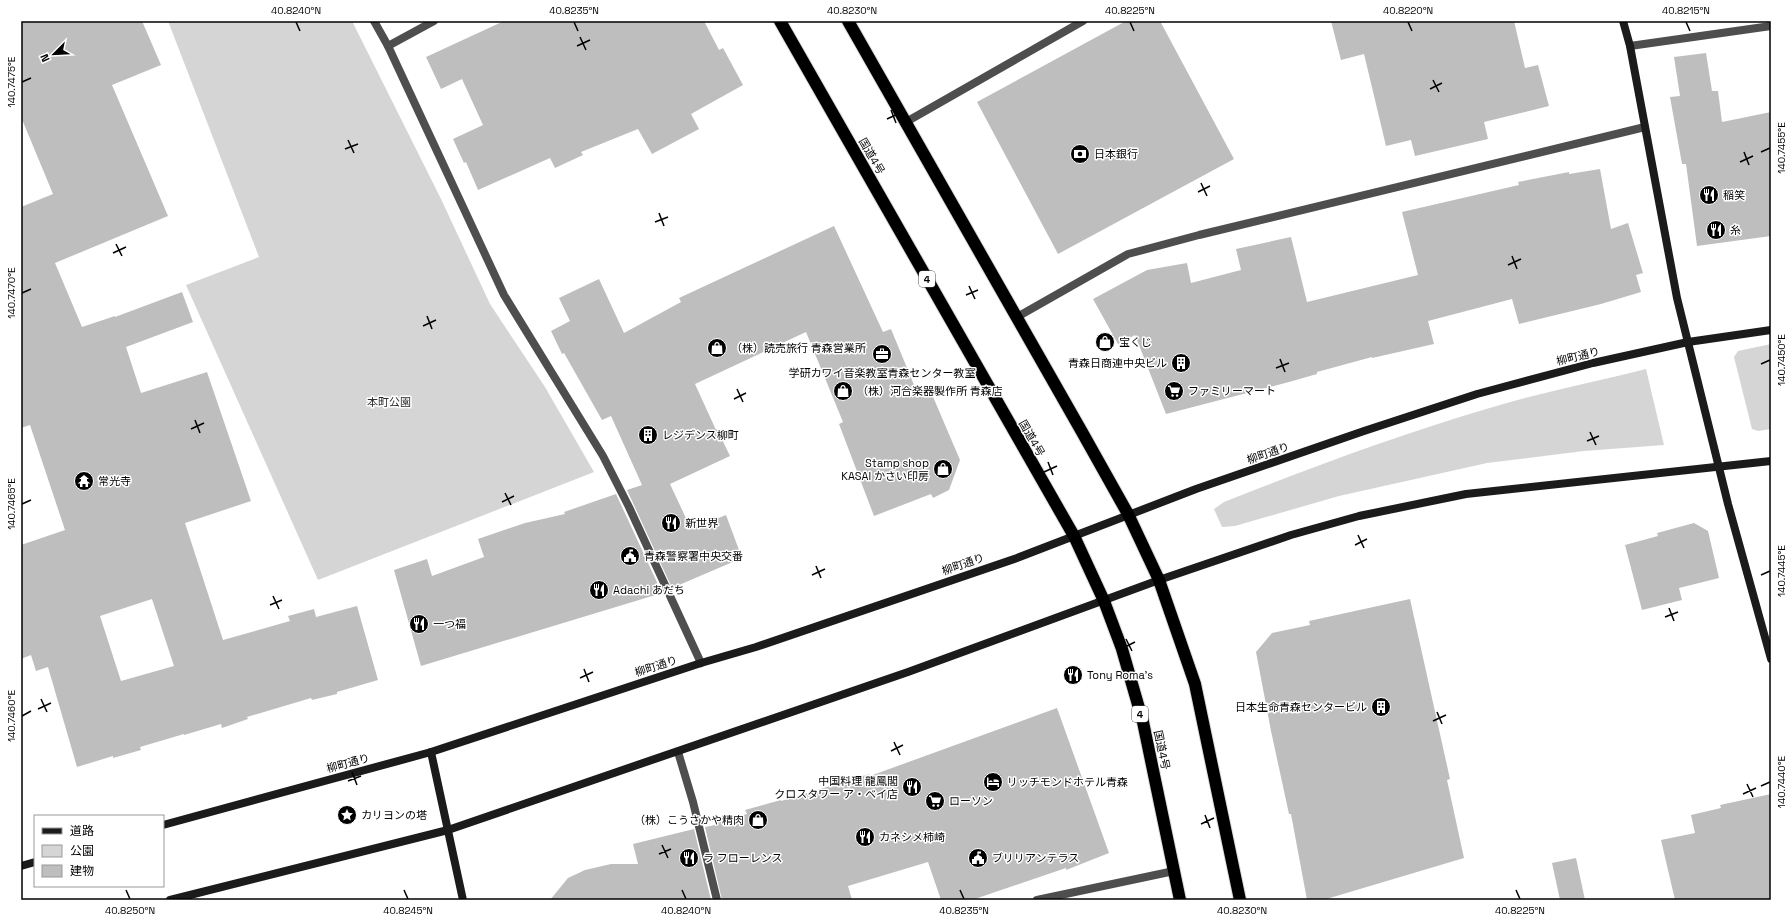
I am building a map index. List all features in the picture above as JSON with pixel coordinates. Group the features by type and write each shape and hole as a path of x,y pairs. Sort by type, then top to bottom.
{"highway":[{"name":"国道4号","path":"780,21 1074,536 1104,601 1122,649 1143,722 1180,900"},
{"path":"848,21 1128,514 1159,580 1195,684 1240,900"}],"main road":[{"path":"1623,21 1630,46 1677,298 1719,467 1771,658"},
{"name":"柳町通り","path":"164,825 431,752 701,663 770,642 1017,558 1128,514 1477,394 1594,363 1688,342 1771,330"},
{"path":"170,900 448,830 908,672 1159,580 1291,535 1359,516 1426,501 1489,492 1771,461"},
{"path":"431,752 463,900"},
{"path":"21,866 34,862"}],"street":[{"path":"374,21 388,46 504,295 603,456 629,507 701,663"},
{"path":"388,46 434,21"},
{"path":"906,122 1083,21"},
{"path":"1630,46 1771,26"},
{"path":"1017,317 1128,254 1200,235 1645,127"},
{"path":"678,752 693,802 717,900"},
{"path":"1037,900 1174,871"}],"green space":[{"name":"本町公園","path":"168,21 352,21 441,199 490,304 545,387 594,472 318,580 186,285 259,257"},
{"path":"1771,344 1771,429 1758,431 1752,429 1734,357 1738,351"},
{"path":"1646,369 1664,445 1584,451 1487,463 1339,496 1235,526 1222,527 1214,509 1224,502 1290,476 1425,428 1512,402"}],"building":[{"path":"21,21 142,21 161,65 112,85 168,216 55,263 82,327 115,317 182,292 193,322 126,347 141,393 207,372 251,501 185,523 223,640 290,621 288,616 314,609 316,617 357,606 378,680 337,692 337,694 312,700 311,698 247,717 248,719 222,728 221,724 140,747 141,750 113,758 113,756 77,767 48,667 36,671 31,655 21,659 21,545 65,530 30,425 21,428 21,207 53,194 21,117","holes":["152,599 174,666 121,681 100,616"]},
{"path":"504,21 704,21 719,50 723,48 743,85 691,114 699,129 652,154 638,129 581,152 583,155 555,168 550,158 478,190 466,162 464,163 453,139 483,125 462,79 441,89 426,57"},
{"path":"1126,21 1160,21 1234,159 1058,254 977,102"},
{"path":"1331,21 1514,21 1525,68 1538,65 1549,106 1484,122 1488,139 1415,156 1411,140 1386,146 1364,54 1341,60"},
{"path":"1706,53 1712,91 1718,91 1722,122 1771,112 1771,236 1697,246 1686,164 1682,164 1670,97 1680,96 1674,57"},
{"path":"1600,169 1611,229 1628,223 1643,273 1636,275 1641,292 1601,304 1519,324 1512,299 1428,321 1434,344 1372,357 1317,372 1317,374 1289,382 1166,414 1135,335 1118,344 1093,299 1147,270 1187,263 1191,283 1241,270 1236,249 1291,237 1307,302 1418,275 1402,212 1519,185 1518,182 1569,172 1569,174"},
{"path":"834,226 883,332 891,329 919,397 931,392 960,460 949,490 933,498 931,494 874,516 839,424 843,422 806,332 695,384 716,430 717,429 730,456 670,484 691,529 726,515 742,558 672,588 627,490 642,485 611,416 602,420 564,353 562,354 551,331 570,321 559,298 599,279 624,333 681,302 679,298"},
{"path":"616,494 662,593 421,666 394,570 427,559 432,576 484,557 478,539 525,523 565,514 564,512"},
{"path":"1694,523 1708,531 1719,578 1679,588 1682,600 1642,610 1625,545 1658,536 1657,533"},
{"path":"1410,599 1450,779 1447,780 1464,858 1323,900 1307,900 1291,814 1289,814 1271,731 1256,652 1272,633 1310,625 1309,621"},
{"path":"1057,708 1109,853 1066,870 1066,868 972,900 941,900 928,862 848,886 852,900 722,900 705,827 715,825 715,822 747,814 745,810 781,801 869,774 870,776"},
{"path":"1771,794 1771,900 1675,900 1661,840 1695,833 1691,815 1721,808 1720,805"},
{"path":"694,829 711,900 550,900 568,878 585,870 611,864 638,864 633,844"},
{"path":"1576,858 1585,900 1560,900 1552,863"}],"place":[{"name":"日本銀行","path":"1080,154"},
{"name":"稲笑","path":"1709,195"},
{"name":"糸","path":"1716,230"},
{"name":"宝くじ","path":"1105,342"},
{"name":"（株）読売旅行 青森営業所","path":"717,348"},
{"name":"学研カワイ音楽教室青森センター教室","path":"882,354"},
{"name":"青森日商連中央ビル","path":"1181,363"},
{"name":"（株）河合楽器製作所 青森店","path":"843,391"},
{"name":"ファミリーマート","path":"1174,391"},
{"name":"レジデンス柳町","path":"648,435"},
{"name":"Stamp shop KASAI かさい印房","path":"943,469"},
{"name":"常光寺","path":"84,481"},
{"name":"新世界","path":"671,523"},
{"name":"青森警察署中央交番","path":"630,556"},
{"name":"Adachi あだち","path":"599,590"},
{"name":"一つ福","path":"419,624"},
{"name":"Tony Roma's","path":"1073,675"},
{"name":"日本生命青森センタービル","path":"1381,707"},
{"name":"リッチモンドホテル青森","path":"993,782"},
{"name":"中国料理 龍鳳閣 クロスタワー ア・ベイ店","path":"912,787"},
{"name":"ローソン","path":"935,801"},
{"name":"カリヨンの塔","path":"347,815"},
{"name":"（株）こうさかや精肉","path":"758,820"},
{"name":"カネシメ柿崎","path":"865,837"},
{"name":"ラ フローレンス","path":"689,858"},
{"name":"ブリリアンテラス","path":"978,858"}]}
